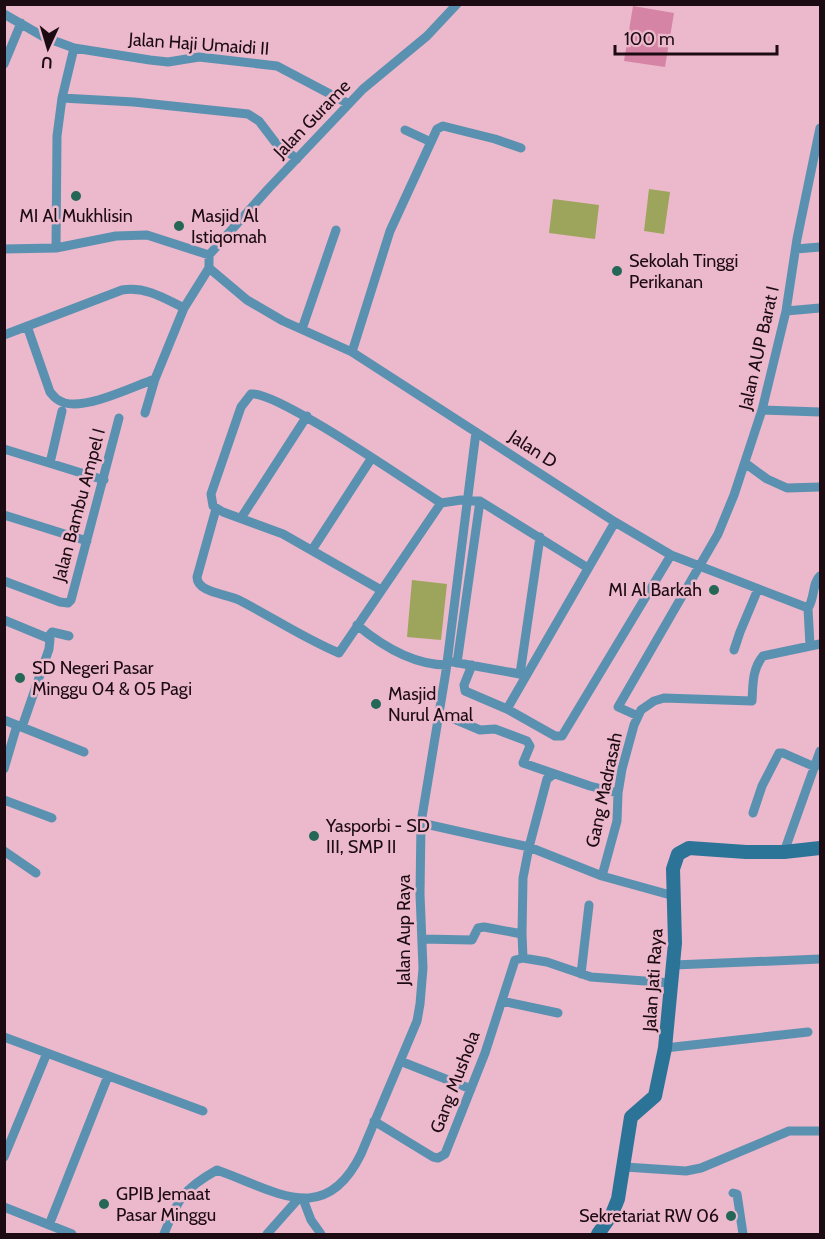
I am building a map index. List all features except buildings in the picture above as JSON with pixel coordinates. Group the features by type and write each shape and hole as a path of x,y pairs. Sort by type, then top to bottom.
{"street":[{"name":"Jalan Gurame","path":"209,255 295,157 347,103 433,31 457,4"},
{"name":"Jalan Haji Umaidi II","path":"4,14 44,37 74,48 168,62 199,57 277,66 347,103"},
{"path":"4,64 21,22"},
{"path":"56,248 57,136 62,98 74,48"},
{"path":"62,98 135,102 248,114 266,129 275,142 295,157"},
{"path":"352,352 390,231 437,129 443,126 521,148"},
{"name":"Jalan AUP Barat I","path":"700,567 718,534 762,410 786,311 796,249 816,172 820,128"},
{"path":"405,130 431,142"},
{"path":"302,329 336,230"},
{"path":"4,249 56,248 124,236 147,235 209,255 209,268 184,308 155,379 145,413"},
{"path":"796,249 820,247"},
{"name":"Jalan D","path":"209,268 247,300 283,321 352,352 478,436 671,555 808,608"},
{"path":"4,335 132,288 141,288 184,308"},
{"path":"786,311 820,308"},
{"path":"27,326 50,392 56,399 66,403 82,403 155,379"},
{"path":"381,590 274,530 216,509 211,503 210,494 243,404 252,393 307,417 441,503 475,500 540,537 588,568"},
{"path":"762,410 820,412"},
{"path":"50,463 62,411"},
{"path":"242,518 307,417"},
{"name":"Jalan Bambu Ampel I","path":"4,581 60,602 70,602 119,418"},
{"name":"Jalan Aup Raya","path":"301,1199 321,1197 340,1185 355,1167 378,1124 417,1021 423,982 421,823 450,663 475,500 473,449 478,436"},
{"path":"4,449 104,480"},
{"path":"312,550 372,459"},
{"path":"745,463 767,479 787,488 820,487"},
{"path":"216,509 197,577 200,586 234,598 339,653 441,503"},
{"path":"4,515 87,541"},
{"path":"507,709 524,674 615,522"},
{"path":"524,674 540,537"},
{"path":"472,665 464,685 465,691 507,709 558,737 564,735 671,555"},
{"name":"Gang Madrasah","path":"602,876 617,821 618,793 627,751 638,717 618,707 700,567"},
{"path":"810,646 808,608 820,576"},
{"path":"734,650 758,589"},
{"path":"4,620 48,637 50,642 4,769"},
{"path":"357,625 376,640 417,659 524,674"},
{"path":"48,637 52,632 69,636"},
{"path":"638,717 646,706 664,698 752,701 754,674 757,663 763,656 820,644"},
{"path":"440,713 480,730 495,729 528,741 530,746 523,763 618,793"},
{"path":"4,720 84,752"},
{"path":"784,852 820,751"},
{"path":"753,813 762,786 779,753 815,766"},
{"path":"554,774 547,779 523,878 523,957 602,978 671,983"},
{"path":"4,800 52,818"},
{"path":"421,823 529,847 602,876 674,896"},
{"name":"Jalan Jati Raya","path":"598,1234 616,1208 631,1117 655,1096 665,1048 674,965 675,861 678,854 685,849 784,852 820,848"},
{"path":"4,851 36,873"},
{"path":"581,974 589,905"},
{"path":"422,939 472,940 478,928 484,927 522,934"},
{"name":"Gang Mushola","path":"378,1124 434,1157 443,1157 471,1089 502,1001 513,962 523,957"},
{"path":"674,965 820,959"},
{"path":"502,1001 558,1013"},
{"path":"665,1048 808,1032"},
{"path":"4,1037 203,1111"},
{"path":"4,1157 47,1053"},
{"path":"400,1061 471,1089"},
{"path":"49,1225 108,1076"},
{"path":"624,1167 686,1171 727,1162 789,1131 820,1131"},
{"path":"164,1234 184,1192 218,1170 301,1199 321,1234"},
{"path":"733,1192 737,1194 743,1234"},
{"path":"267,1234 301,1199"},
{"path":"4,1206 72,1234"}],"green space":[{"path":"649,189 670,192 664,234 644,231"},
{"path":"553,199 599,205 595,239 549,233"},
{"path":"412,580 447,584 441,640 407,637"}],"shaded area":[{"path":"633,6 674,13 665,67 624,61"}],"place":[{"name":"MI Al Mukhlisin","path":"76,196"},
{"name":"Masjid Al Istiqomah","path":"179,226"},
{"name":"Sekolah Tinggi Perikanan","path":"617,271"},
{"name":"MI Al Barkah","path":"714,590"},
{"name":"SD Negeri Pasar Minggu 04 & 05 Pagi","path":"20,678"},
{"name":"Masjid Nurul Amal","path":"376,704"},
{"name":"Yasporbi - SD III, SMP II","path":"314,836"},
{"name":"GPIB Jemaat Pasar Minggu","path":"104,1204"},
{"name":"Sekretariat RW 06","path":"731,1216"}]}
